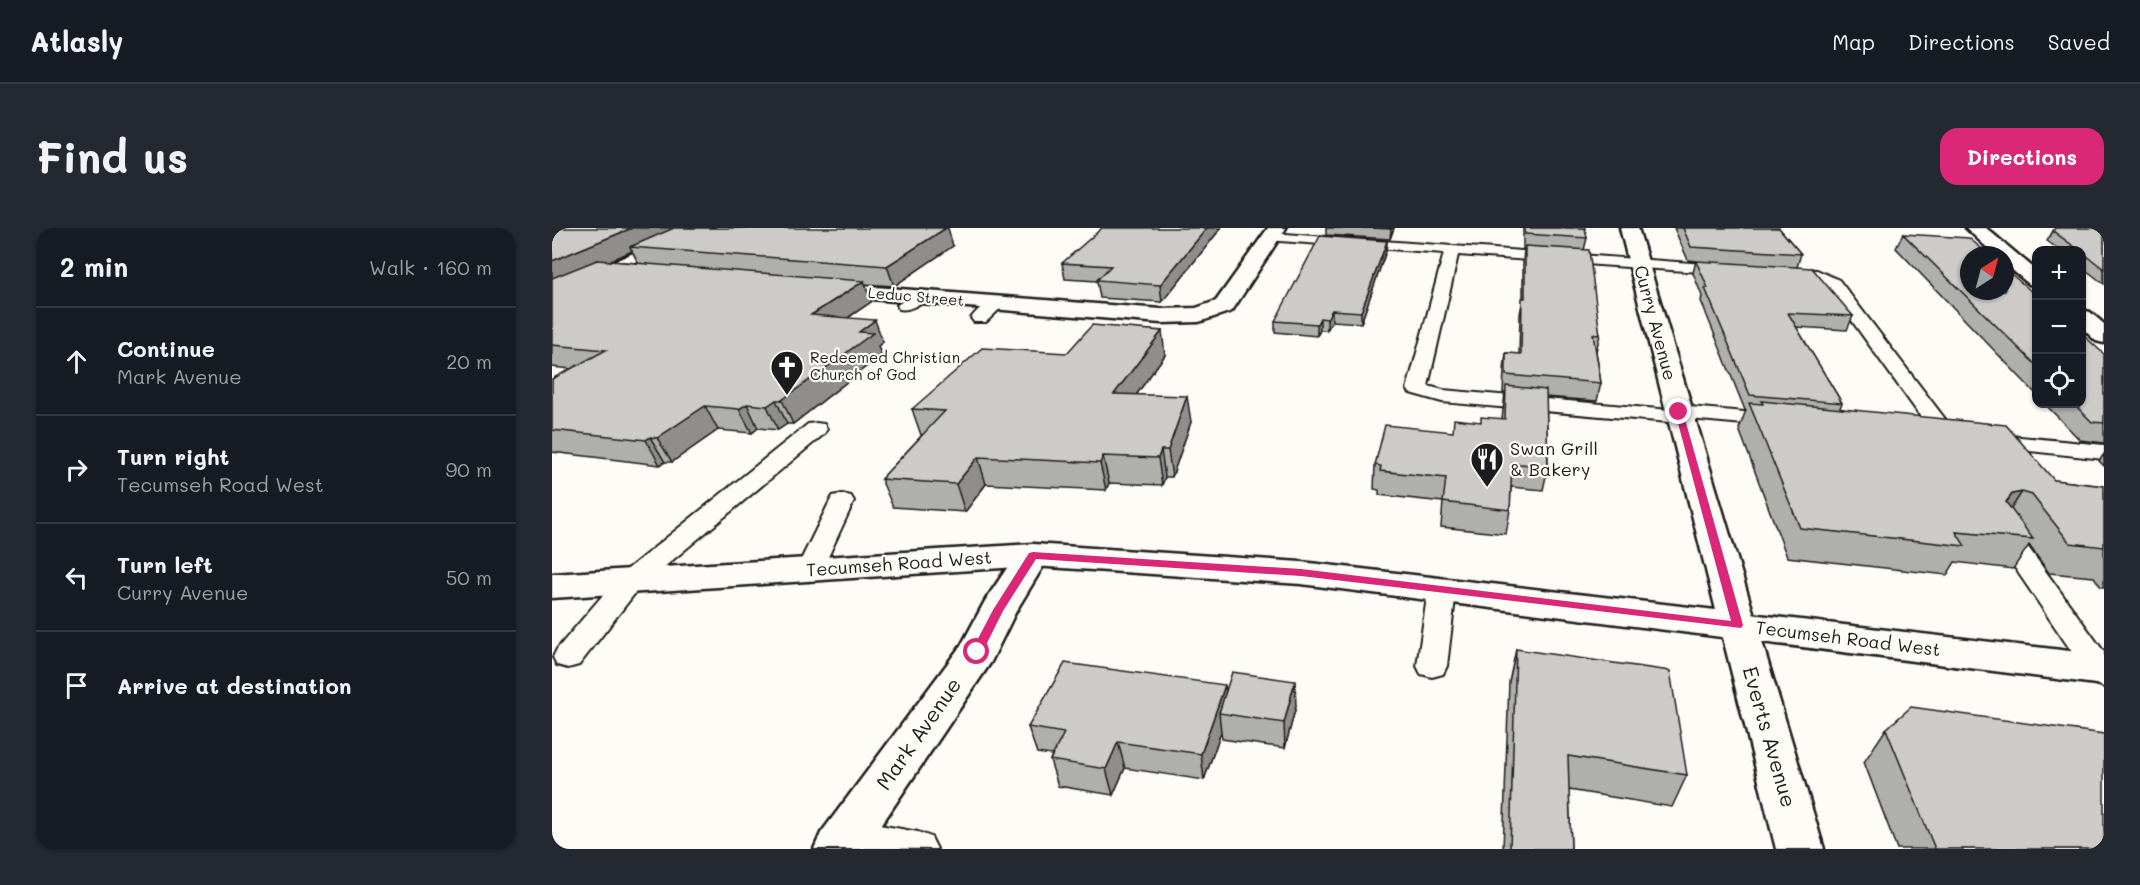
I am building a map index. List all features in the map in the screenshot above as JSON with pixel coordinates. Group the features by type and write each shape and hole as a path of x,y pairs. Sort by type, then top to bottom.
{"street":[{"path":"552,297 705,228"},
{"name":"Curry Avenue","path":"1629,228 1737,625"},
{"path":"1975,228 2032,276"},
{"name":"Leduc Street","path":"802,287 912,301 998,303 1074,315 1199,315 1224,306 1274,233"},
{"path":"608,272 646,275"},
{"path":"2086,320 2104,336"},
{"name":"Tecumseh Road West","path":"552,586 1033,555 1301,573 2103,671"},
{"name":"Mark Avenue","path":"842,843 977,652 998,610 1033,555"},
{"name":"Everts Avenue","path":"1737,625 1800,849"}],"lane":[{"path":"1274,233 1452,250 1749,270"},
{"path":"1452,250 1417,389 1442,396 1681,420"},
{"path":"1772,272 1817,275 1833,283 1947,437"},
{"path":"980,318 998,303"},
{"path":"1599,424 1681,420 1799,423"},
{"path":"568,657 629,582 816,429"},
{"path":"1924,435 2104,452"},
{"path":"808,570 842,501"},
{"path":"2003,531 2103,671"},
{"path":"1432,666 1442,590"},
{"path":"842,843 918,849"}],"building":[{"path":"552,228 632,228 552,261"},
{"path":"674,228 946,228 887,266 630,247"},
{"path":"1102,228 1207,228 1160,285 1097,280 1111,266 1062,263"},
{"path":"1525,228 1585,228 1587,238 1525,234"},
{"path":"1683,228 1779,228 1801,254 1691,247"},
{"path":"2055,228 2104,228 2104,269 2086,255 2086,246 2074,246 2053,231"},
{"path":"1903,234 1969,238 1978,246 1960,246 1960,290"},
{"path":"1320,236 1387,241 1361,312 1332,310 1327,319 1320,318 1317,324 1275,321"},
{"path":"1525,246 1589,250 1600,335 1593,334 1601,383 1506,375 1506,353 1521,354 1522,298 1525,298"},
{"path":"597,260 864,281 811,315 875,320 859,332 873,333 782,400 776,400 767,406 747,404 739,409 705,406 657,438 650,437 646,440 552,430 552,379 606,350 552,345 552,278"},
{"path":"1696,261 1812,268 1853,316 1788,313 1842,403 1750,395"},
{"path":"2014,277 2032,292 2032,361 1970,300 2014,300"},
{"path":"1092,325 1162,331 1114,394 1187,396 1168,450 1161,450 1158,458 1103,456 1100,463 978,457 956,484 881,479 945,411 912,409 982,348 1067,353"},
{"path":"2086,338 2104,354 2104,423 2092,422 2078,408 2086,408"},
{"path":"1506,386 1546,390 1548,467 1512,463 1510,510 1443,502 1446,478 1380,471 1381,466 1375,465 1385,425 1453,432 1454,419 1481,422 1481,417 1505,419"},
{"path":"1761,401 2006,425 2054,480 2104,486 2104,547 2070,543 2032,495 2022,492 2012,494 2006,502 2033,539 1956,532 1965,546 1800,528 1749,403 1763,404"},
{"path":"1516,649 1670,671 1687,775 1568,756 1571,849 1510,849"},
{"path":"1065,663 1225,685 1201,754 1118,742 1106,769 1050,760 1064,733 1028,727"},
{"path":"1232,672 1295,681 1284,723 1219,713"},
{"path":"1911,707 2104,734 2104,849 1935,849 1886,729"}],"place":[{"name":"Redeemed Christian Church of God","path":"787,396"},
{"name":"Swan Grill & Bakery","path":"1487,488"}],"route":[{"path":"977,652 998,610 1033,555 1301,573 1737,625 1679,412"}]}
